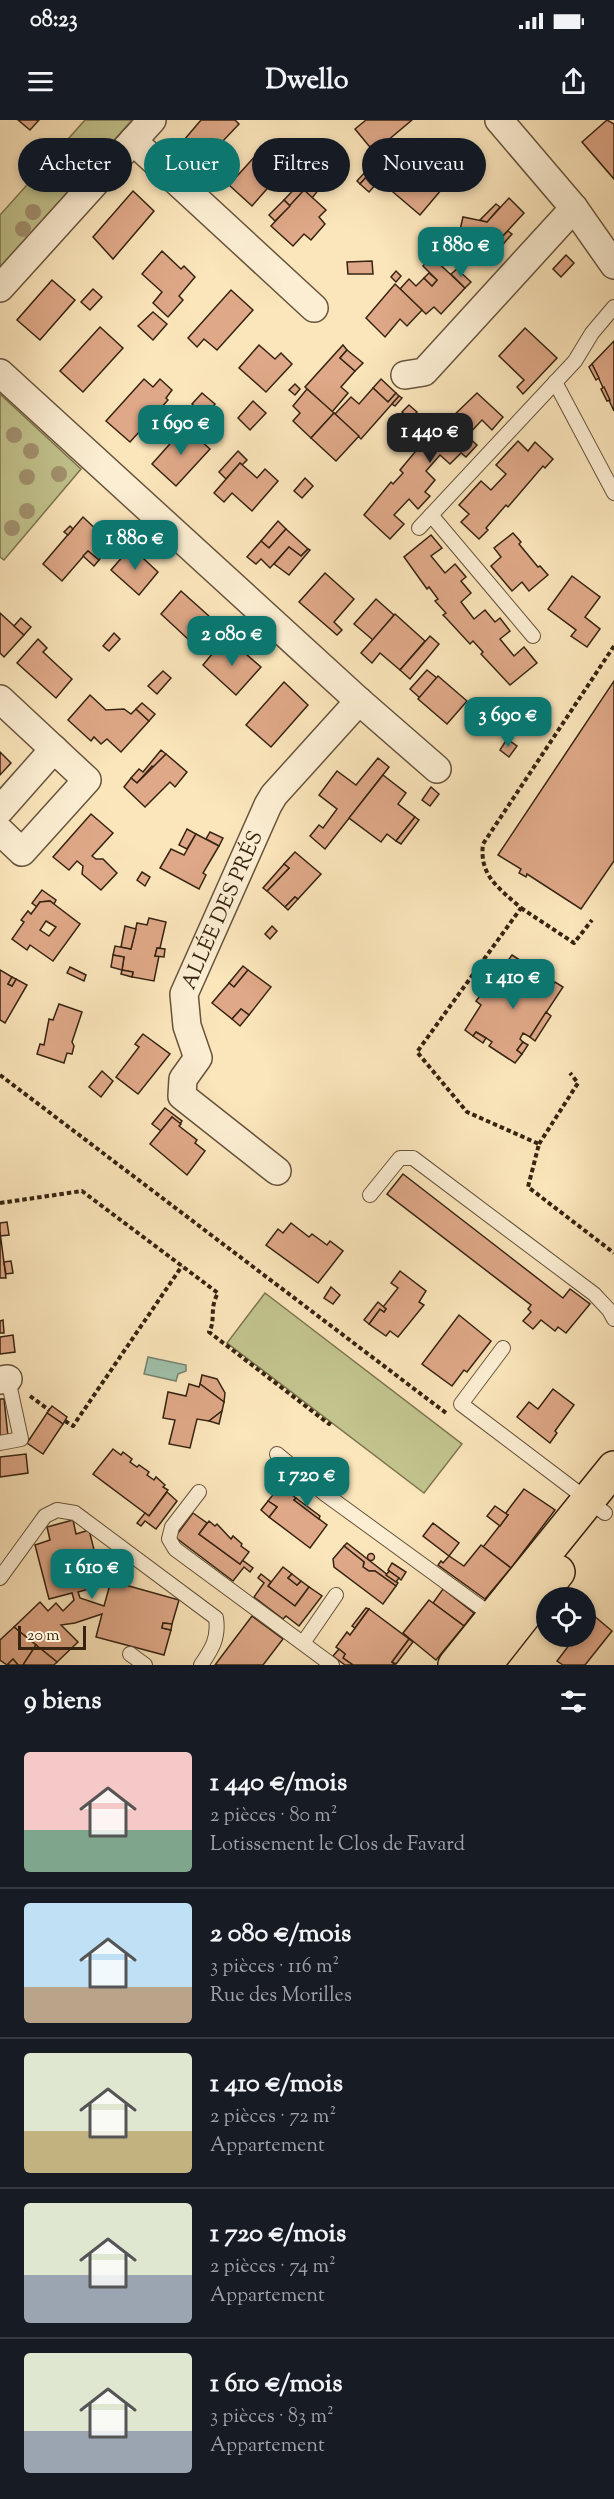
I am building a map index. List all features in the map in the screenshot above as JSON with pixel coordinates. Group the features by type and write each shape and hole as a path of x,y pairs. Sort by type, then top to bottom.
{"main road":[{"path":"455,1665 497,1645 602,1505 614,1468"}],"street":[{"path":"0,288 152,120"},
{"path":"499,120 574,208 614,265"},
{"path":"133,141 314,308"},
{"path":"405,375 424,372 574,208"},
{"path":"0,373 359,701 437,769"},
{"path":"0,699 87,780 22,852 0,831"},
{"name":"ALLÉE DES PRÉS","path":"277,1171 182,1096 183,1079 198,1058 187,1026 184,994 268,805 274,795 359,701"},
{"path":"0,810 54,749"}],"lane":[{"path":"419,528 575,360 592,333 614,307"},
{"path":"555,382 614,493"},
{"path":"431,515 533,636"},
{"path":"370,1195 400,1158 413,1158 594,1294 614,1319"},
{"path":"503,1348 461,1404 602,1505"},
{"path":"0,1443 21,1439 4,1379"},
{"path":"277,1454 497,1645"},
{"path":"199,1492 172,1527 169,1539 175,1549 332,1665"},
{"path":"0,1578 45,1516 57,1510 75,1513 216,1618 218,1630 214,1644 201,1665"},
{"path":"303,1643 336,1595"},
{"path":"130,1654 145,1665"}],"path":[{"path":"592,920 574,943 521,908 495,884 483,867 483,844 614,646"},
{"path":"521,908 417,1052 467,1112 539,1144"},
{"path":"570,1073 578,1083 539,1144 528,1187 614,1253"},
{"path":"0,1075 447,1413"},
{"path":"0,1203 82,1191 218,1293 212,1305 213,1326 209,1332 329,1424 331,1421"},
{"path":"65,1421 73,1426 182,1266"}],"green space":[{"path":"85,120 132,120 116,138 69,138"},
{"path":"21,192 68,192 0,268 0,215"},
{"path":"0,394 81,469 4,560 0,557"},
{"path":"265,1293 462,1444 424,1493 227,1343"}],"shaded area":[{"path":"148,1357 186,1365 186,1371 178,1374 176,1381 144,1374"}],"building":[{"path":"18,120 39,120 30,130"},
{"path":"201,120 235,120 239,124 226,138 186,138"},
{"path":"366,120 412,120 391,138 362,138 355,129"},
{"path":"607,120 614,124 614,179 582,142"},
{"path":"252,160 252,192 264,192 252,206 237,192 240,192 240,173"},
{"path":"133,191 154,211 113,259 93,237"},
{"path":"291,192 302,192 290,206 284,200"},
{"path":"302,192 306,192 326,210 319,217 325,224 311,240 304,234 293,246 271,226"},
{"path":"306,192 317,192 312,198"},
{"path":"393,192 439,192 420,215"},
{"path":"509,198 524,213 500,239 504,243 497,251 457,243 463,217 487,222"},
{"path":"284,200 290,206 275,221 269,215"},
{"path":"496,204 500,207 487,222 480,220"},
{"path":"508,231 512,234 504,243 500,239"},
{"path":"162,251 181,269 184,266 195,277 179,296 183,300 168,317 153,303 162,292 142,274"},
{"path":"566,255 574,263 561,277 553,269"},
{"path":"431,256 465,288 441,314 434,307 426,314 400,289 409,279 416,286 424,278 432,286 437,280 423,266"},
{"path":"372,261 373,274 348,274 347,262"},
{"path":"457,269 471,282 465,288 451,274"},
{"path":"396,271 401,276 396,282 391,277"},
{"path":"429,273 437,280 432,286 424,278"},
{"path":"52,280 75,300 40,340 17,320"},
{"path":"395,284 422,310 407,326 400,319 385,337 366,318"},
{"path":"93,289 102,297 90,310 81,302"},
{"path":"231,290 253,310 217,350 204,339 197,347 188,338"},
{"path":"153,312 167,324 153,340 138,326"},
{"path":"100,327 123,348 83,392 60,371"},
{"path":"525,328 557,358 523,394 517,387 524,380 499,356"},
{"path":"614,341 614,411 592,364"},
{"path":"259,345 275,359 281,353 292,364 266,392 239,368"},
{"path":"343,345 347,350 340,358 355,371 341,387 348,393 332,412 305,387"},
{"path":"347,350 363,363 355,371 340,358"},
{"path":"592,364 599,378 596,380 589,367"},
{"path":"144,379 153,387 160,379 172,390 166,398 168,400 130,442 106,421"},
{"path":"381,379 396,393 388,402 373,388"},
{"path":"295,384 300,389 295,395 289,390"},
{"path":"604,387 610,400 607,401 601,389"},
{"path":"373,388 388,402 396,393 399,396 361,439 335,414 351,397 359,404"},
{"path":"307,389 334,413 311,438 293,421 300,413 293,406"},
{"path":"202,393 215,404 205,415 192,404"},
{"path":"477,393 503,417 492,430 482,420 467,436 477,445 466,457 461,453 450,464 440,455 426,471 435,480 425,492 430,496 418,509 409,499 394,515 404,524 390,539 364,515 391,482 393,484 403,473 400,470 425,440 427,442 438,430 440,433 451,422 449,420"},
{"path":"399,396 402,398 395,406 392,404"},
{"path":"253,401 266,413 250,430 238,418"},
{"path":"409,405 417,412 410,419 402,412"},
{"path":"334,413 359,436 336,461 311,438"},
{"path":"185,427 210,449 176,486 152,464"},
{"path":"518,441 528,451 535,442 553,459 545,468 543,466 508,507 506,505 479,539 461,522 469,514 459,505 481,481 491,490 506,474 496,465"},
{"path":"238,451 247,460 242,465 240,463 226,479 219,472"},
{"path":"240,463 257,478 265,469 278,481 252,511 232,493 224,502 214,493"},
{"path":"305,478 313,486 302,498 294,491"},
{"path":"83,517 102,535 110,526 121,535 99,560 88,551 62,581 43,564"},
{"path":"278,521 286,529 269,548 261,541"},
{"path":"70,526 73,529 68,535 64,532"},
{"path":"286,529 308,549 301,556 289,547 270,568 261,559 256,564 247,557 261,541 269,548"},
{"path":"513,533 538,567 540,566 548,575 529,591 522,582 512,591 491,566 501,557 494,548"},
{"path":"431,535 442,548 431,556 445,573 455,564 466,577 461,581 471,593 461,602 474,619 485,610 495,622 500,618 510,631 500,639 514,656 524,647 537,663 510,685 481,654 483,652 473,641 470,644 443,615 446,613 435,601 438,599 429,587 427,589 404,557"},
{"path":"131,547 158,572 139,595 111,570"},
{"path":"289,547 301,556 308,549 310,550 289,575 274,564"},
{"path":"88,551 99,560 94,566 83,556"},
{"path":"325,573 354,599 334,622 342,630 337,635 299,602"},
{"path":"572,576 600,597 585,617 600,629 587,647 571,636 576,630 548,609"},
{"path":"181,591 210,617 189,640 161,614"},
{"path":"376,599 394,615 373,640 354,624"},
{"path":"0,613 24,635 4,657 0,653"},
{"path":"395,614 425,641 400,670 380,653 372,663 361,653"},
{"path":"21,618 31,627 24,635 14,626"},
{"path":"114,633 120,639 109,651 103,646"},
{"path":"430,636 439,644 410,679 400,670"},
{"path":"38,639 47,648 43,652 72,679 56,698 17,663"},
{"path":"223,641 234,651 238,647 261,667 236,695 203,665"},
{"path":"427,670 437,678 420,698 410,689"},
{"path":"163,671 171,678 157,694 148,686"},
{"path":"438,676 467,701 447,724 418,699"},
{"path":"614,681 614,861 581,909 527,874 526,877 519,873 521,869 498,855"},
{"path":"284,682 308,705 271,747 246,725"},
{"path":"90,695 106,710 124,709 131,714 136,709 149,721 121,752 107,739 101,744 94,737 91,741 68,720"},
{"path":"142,703 155,714 149,721 136,709"},
{"path":"491,710 498,716 489,728 482,722"},
{"path":"507,739 517,746 509,757 500,750"},
{"path":"161,750 166,754 154,768 152,766 137,783 131,778 139,769 143,772"},
{"path":"0,752 11,763 0,775"},
{"path":"166,754 187,772 175,787 170,782 145,807 124,787 131,778 137,783"},
{"path":"378,758 389,767 325,849 310,836 319,825 323,828 337,809 319,795 337,771 356,785"},
{"path":"383,775 406,793 398,804 415,817 396,841 387,834 381,842 349,818"},
{"path":"431,787 439,794 430,806 422,800"},
{"path":"91,814 113,833 92,856 96,859 103,859 117,873 101,890 82,874 83,866 77,861 69,870 53,857"},
{"path":"415,817 419,820 401,844 396,841"},
{"path":"187,829 196,834 187,849 179,845"},
{"path":"210,832 223,838 219,846 206,839"},
{"path":"196,834 219,846 203,873 206,875 199,889 160,868 171,849 184,855"},
{"path":"295,852 321,874 298,899 295,897 285,907 267,891 289,868 284,864"},
{"path":"284,864 289,868 267,891 263,888"},
{"path":"142,872 150,877 145,886 137,880"},
{"path":"42,890 56,900 54,904 50,901 40,902 37,907 32,903"},
{"path":"295,897 298,899 288,910 285,907"},
{"path":"50,901 80,924 53,961 30,945 27,950 12,939 24,922 21,920 28,911 31,914 40,902","holes":["46,921 56,927 49,936 40,930"]},
{"path":"149,918 166,922 160,948 157,948 155,956 159,956 154,981 132,977 133,972 122,970 124,957 113,955 115,946 131,949 137,923 147,925"},
{"path":"125,926 136,929 131,949 121,947"},
{"path":"272,926 277,931 270,939 265,934"},
{"path":"157,948 165,949 164,957 155,956"},
{"path":"113,955 124,957 122,970 111,967"},
{"path":"512,955 538,972 533,979 549,991 555,982 563,987 530,1037 523,1033 520,1039 523,1042 517,1050 522,1054 515,1063 489,1046 492,1042 486,1038 476,1032 473,1036 465,1030 481,1005 476,1001 482,993 487,997 498,979 505,984 516,968 507,962"},
{"path":"507,962 516,968 510,976 502,970"},
{"path":"243,966 248,970 234,987 229,983"},
{"path":"70,967 86,975 84,981 67,973"},
{"path":"0,970 12,977 8,984 12,986 16,979 27,985 5,1023 0,1020"},
{"path":"122,970 133,972 132,977 121,974"},
{"path":"248,970 271,987 249,1015 241,1009 232,1019 212,1003 229,983 234,987"},
{"path":"493,976 498,979 487,997 482,993"},
{"path":"12,977 16,979 12,986 8,984"},
{"path":"59,1004 82,1012 72,1042 74,1046 72,1054 67,1053 64,1063 37,1054 40,1044 44,1045 49,1019 53,1020"},
{"path":"241,1009 249,1015 240,1026 232,1019"},
{"path":"546,1012 551,1016 535,1041 530,1037"},
{"path":"476,1032 486,1038 483,1043 473,1036"},
{"path":"143,1034 170,1054 138,1094 116,1077 139,1047 135,1044"},
{"path":"523,1042 528,1045 522,1054 517,1050"},
{"path":"102,1071 113,1081 101,1097 89,1087"},
{"path":"165,1108 182,1121 180,1124 172,1117 161,1131 152,1124"},
{"path":"172,1117 181,1124 179,1126 197,1140 195,1143 205,1151 187,1175 150,1144"},
{"path":"403,1174 563,1298 570,1289 590,1304 566,1333 558,1327 555,1331 541,1320 533,1329 523,1321 531,1312 528,1309 531,1305 387,1194"},
{"path":"7,1222 9,1235 0,1236 0,1223"},
{"path":"291,1223 309,1237 312,1234 327,1245 330,1241 343,1251 318,1283 266,1245 278,1229 283,1233"},
{"path":"0,1232 6,1278 0,1278"},
{"path":"11,1261 13,1273 6,1274 4,1262"},
{"path":"400,1271 426,1291 419,1302 424,1305 398,1337 390,1331 386,1336 369,1324 380,1309 384,1312 386,1309 383,1307 398,1288 391,1283"},
{"path":"331,1287 340,1295 333,1304 324,1298"},
{"path":"378,1302 386,1309 384,1312 380,1309 369,1324 364,1320"},
{"path":"459,1315 491,1341 467,1372 464,1370 452,1386 422,1364"},
{"path":"3,1320 4,1333 0,1333 0,1321"},
{"path":"13,1335 15,1352 0,1354 0,1337"},
{"path":"202,1375 217,1379 225,1393 224,1402 200,1384"},
{"path":"189,1384 199,1387 200,1384 224,1402 222,1411 209,1421 197,1419 190,1448 169,1444 175,1420 163,1418 168,1392 186,1396"},
{"path":"553,1389 574,1405 555,1431 557,1433 550,1443 517,1417 529,1402 538,1409"},
{"path":"0,1399 4,1399 8,1436 0,1437"},
{"path":"52,1406 67,1417 63,1424 47,1413"},
{"path":"222,1411 219,1424 209,1421"},
{"path":"47,1413 63,1424 43,1454 27,1443"},
{"path":"113,1449 121,1455 123,1452 132,1459 130,1462 149,1472 147,1475 154,1480 156,1477 168,1490 149,1516 93,1474"},
{"path":"26,1454 28,1473 0,1477 0,1457"},
{"path":"280,1486 296,1498 294,1500 327,1525 310,1548 269,1517 277,1507 268,1501"},
{"path":"524,1489 555,1510 511,1568 483,1547 508,1515 505,1514"},
{"path":"167,1492 177,1501 156,1529 145,1521 141,1526 137,1523 145,1513 149,1516"},
{"path":"296,1498 320,1516 319,1519 294,1500"},
{"path":"268,1501 277,1507 269,1517 261,1510"},
{"path":"495,1506 508,1515 500,1526 487,1516"},
{"path":"193,1513 207,1523 199,1534 240,1564 242,1560 253,1568 250,1572 244,1567 233,1581 175,1537"},
{"path":"73,1520 76,1534 89,1530 103,1585 78,1592 80,1598 104,1606 111,1581 179,1600 172,1624 163,1623 162,1628 171,1630 164,1655 96,1637 102,1614 61,1625 78,1642 57,1662 14,1627 40,1602 48,1611 56,1603 63,1611 74,1600 72,1593 49,1599 35,1545 50,1540 47,1527"},
{"path":"209,1521 215,1526 217,1524 231,1539 233,1536 249,1552 240,1564 199,1534"},
{"path":"433,1523 459,1543 449,1556 423,1536"},
{"path":"347,1543 398,1583 396,1586 375,1571 369,1571 363,1567 364,1562 344,1546"},
{"path":"481,1545 511,1568 485,1599 438,1565 449,1556 464,1566"},
{"path":"344,1546 364,1562 363,1567 369,1571 375,1571 396,1586 383,1604 334,1567 333,1559"},
{"path":"371,1553 375,1557 371,1561 367,1557"},
{"path":"392,1563 406,1572 401,1580 388,1570"},
{"path":"283,1567 292,1574 288,1578 297,1585 301,1581 309,1587 295,1606 268,1586"},
{"path":"389,1571 399,1578 396,1582 386,1575"},
{"path":"261,1574 271,1582 268,1586 295,1606 309,1587 322,1596 299,1626 286,1616 283,1619 254,1597 264,1583 258,1578"},
{"path":"292,1574 301,1581 297,1585 288,1578"},
{"path":"443,1589 474,1613 464,1626 433,1603"},
{"path":"429,1600 464,1626 436,1660 403,1633"},
{"path":"366,1608 369,1609 355,1628 352,1626"},
{"path":"369,1609 409,1639 392,1662 395,1665 353,1665 343,1658 345,1654 336,1647 347,1632 350,1635"},
{"path":"252,1616 283,1639 263,1665 215,1665"},
{"path":"596,1618 612,1631 585,1665 563,1665 557,1661 568,1647 596,1647"},
{"path":"163,1623 172,1624 171,1630 162,1628"},
{"path":"14,1627 36,1645 23,1665 18,1665 13,1659 7,1665 0,1660 0,1640"},
{"path":"409,1639 413,1642 396,1664 392,1662"},
{"path":"36,1645 57,1662 54,1665 23,1665"},
{"path":"339,1649 345,1654 343,1658 353,1665 345,1665 333,1656"},
{"path":"13,1659 18,1665 7,1665"}]}
